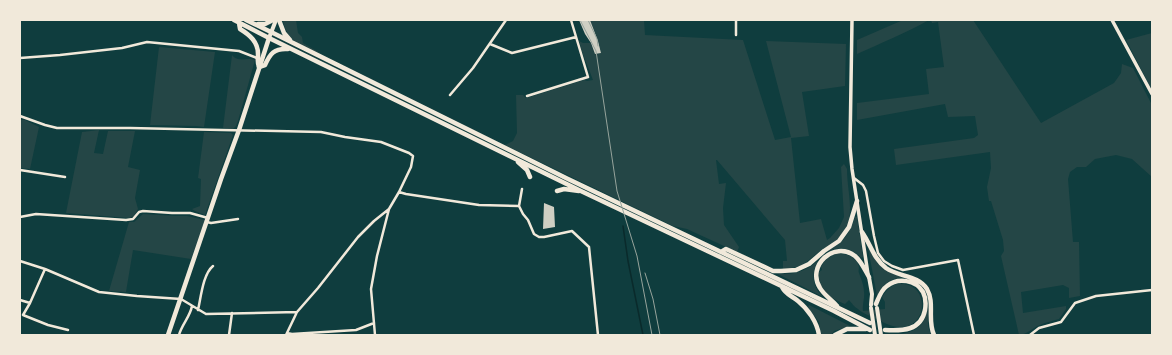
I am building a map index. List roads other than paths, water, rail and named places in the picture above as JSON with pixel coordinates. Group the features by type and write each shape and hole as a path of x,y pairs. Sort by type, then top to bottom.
{"main road":[{"path":"234,20 583,192 870,329 846,329 835,335"},
{"path":"246,20 431,112 870,323"},
{"path":"251,22 261,24 268,23 273,20"},
{"path":"168,335 239,130 271,32 278,20"},
{"path":"278,20 284,33 292,42"},
{"path":"239,23 240,29 252,37 255,42 258,52 257,61 259,67"},
{"path":"259,67 265,65 271,54 277,50 287,48 294,50"},
{"path":"512,157 527,170 530,177"},
{"path":"557,191 564,189 583,192"},
{"path":"721,252 726,249 773,271 796,270 809,264 839,241 849,227 857,201"},
{"path":"862,232 874,254 887,268 917,280 927,289 931,305 930,321 934,335"},
{"path":"841,310 820,289 816,280 816,270 821,260 827,255 835,252 845,252 854,256 869,276 881,335"},
{"path":"875,335 874,306 882,291 893,282 903,281 912,283 923,292 926,300 923,317 918,324 904,330 885,330 895,335"},
{"path":"782,286 785,293 799,301 806,308 815,321 819,335"}],"street":[{"path":"450,95 473,68 506,20"},
{"path":"527,96 588,78 580,55 571,20"},
{"path":"736,20 736,35"},
{"path":"852,20 850,133 852,172 869,276"},
{"path":"1113,20 1152,94"},
{"path":"490,44 512,53 576,37"},
{"path":"20,58 122,48 147,42 239,51 257,58"},
{"path":"20,116 56,128 138,128 321,132 381,142 409,153 412,156 411,167 389,209 377,256 371,289 375,335"},
{"path":"20,170 65,177"},
{"path":"854,180 859,181 866,191 878,254 884,261 903,270 958,260 974,335"},
{"path":"522,189 519,206 528,220 534,234 539,237 544,237 572,231 589,247 598,335"},
{"path":"399,192 479,205 519,206"},
{"path":"374,323 356,330 287,334 296,312 318,288 358,237 389,209"},
{"path":"20,217 36,214 126,220 133,219 139,212 142,211 190,213 212,223 238,220"},
{"path":"20,261 45,269 99,292 181,299 206,314 296,312"},
{"path":"198,310 206,275 213,266"},
{"path":"45,269 23,315 48,325 68,330"},
{"path":"1030,335 1040,328 1061,322 1075,303 1096,296 1152,290"},
{"path":"20,300 30,303"},
{"path":"179,335 192,306"},
{"path":"229,335 232,313"}],"waterway":[{"path":"623,226 628,261 643,335"}],"tram line":[{"path":"580,20 596,51 617,191 637,256 652,335"},
{"path":"588,20 597,39 598,46"},
{"path":"645,273 653,299 660,335"}]}
